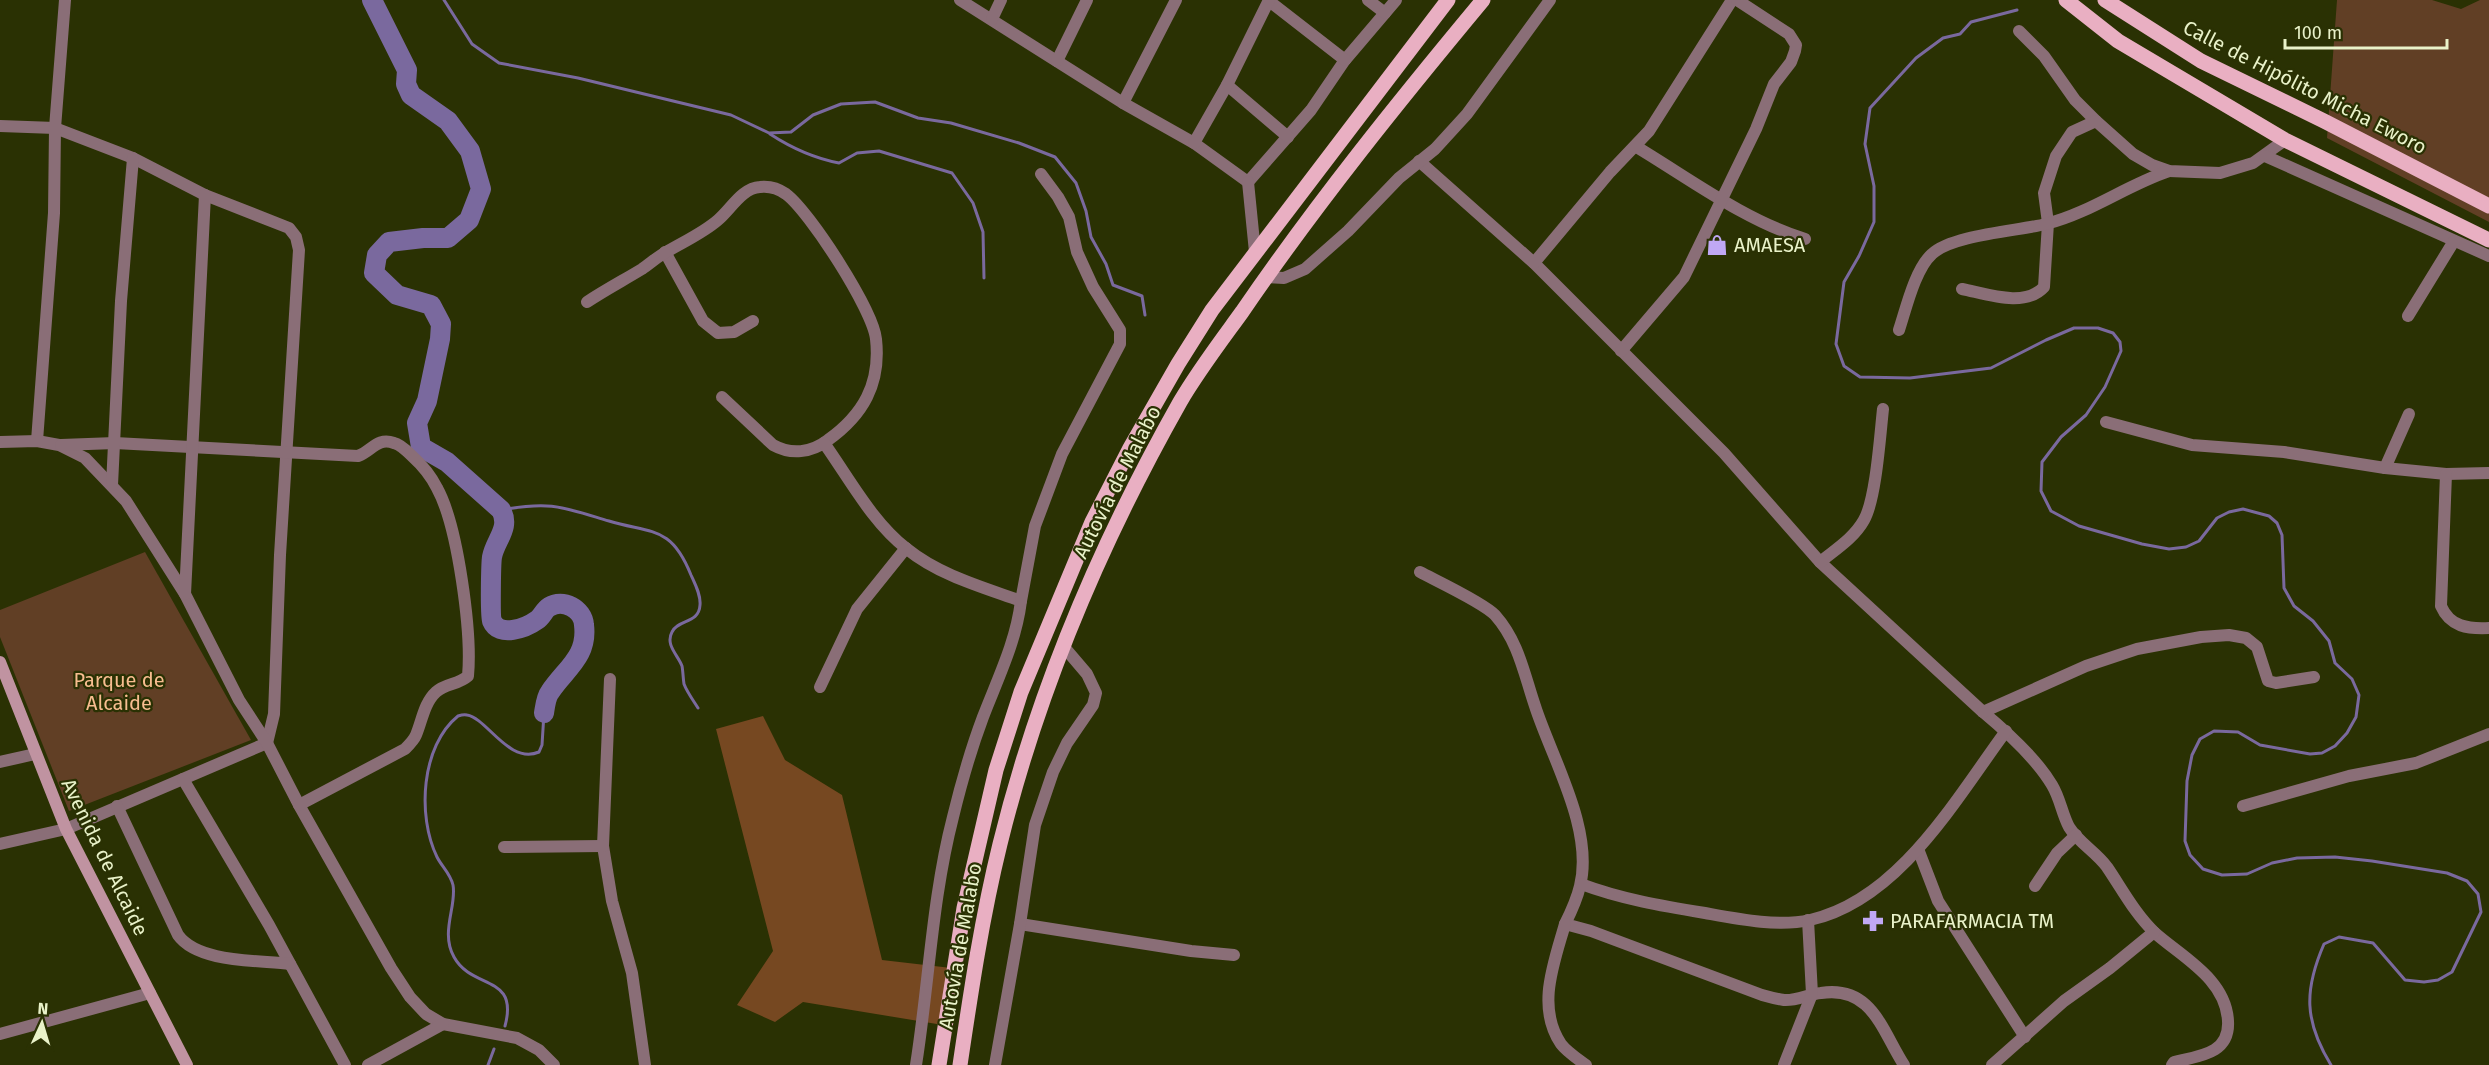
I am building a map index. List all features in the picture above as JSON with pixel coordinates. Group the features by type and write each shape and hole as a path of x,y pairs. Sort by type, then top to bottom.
{"main road":[{"name":"Autovía de Malabo","path":"939,1065 966,896 996,770 1021,692 1092,522 1130,448 1195,337 1255,252 1448,0"},
{"name":"Autovía de Malabo","path":"960,1065 984,912 1000,842 1041,705 1086,590 1181,400 1266,277 1423,72 1483,0"},
{"path":"2066,0 2118,41 2285,140 2489,240"},
{"name":"Calle de Hipólito Micha Eworo","path":"2105,0 2201,61 2489,206"},
{"name":"Avenida de Alcaide","path":"0,662 66,829 187,1065"}],"street":[{"path":"37,441 54,213 55,128 64,0"},
{"path":"960,0 1123,103 1194,143 1248,182"},
{"path":"992,19 1001,0"},
{"path":"1056,61 1087,0"},
{"path":"1123,103 1176,0"},
{"path":"1194,143 1227,85 1269,0 1345,60"},
{"path":"1368,0 1385,13"},
{"path":"1255,252 1248,182 1311,110 1345,60 1395,0"},
{"path":"1266,277 1284,278 1305,269 1348,231 1400,178 1440,144 1467,114 1550,0"},
{"path":"1534,262 1610,172 1649,131 1732,0"},
{"path":"1621,351 1684,277 1756,129 1774,84 1791,62 1796,45 1789,34 1737,0"},
{"path":"2019,31 2044,56 2075,100 2133,154 2152,165 2169,171 2220,173 2253,163 2285,140"},
{"path":"1227,85 1288,137"},
{"path":"1962,289 2022,299 2037,295 2044,287 2048,224 2044,193 2056,156 2072,132 2096,121"},
{"path":"0,126 55,128 133,158 205,195 278,223 289,228 296,237 299,250 286,453 274,714 267,743"},
{"path":"1635,146 1670,170 1782,232 1805,239"},
{"path":"2265,156 2489,256"},
{"path":"112,484 121,301 133,158"},
{"path":"1419,161 1534,262 1724,453 1820,561 2006,731 2052,785 2069,826 2076,836 2102,860 2139,916 2154,932 2210,980 2223,999 2229,1023 2226,1039 2215,1052 2174,1062 2172,1065"},
{"path":"1899,330 1920,272 1930,255 1946,244 2048,224 2083,211 2169,171"},
{"path":"916,1065 926,1002 940,869 953,814 982,720 1017,630 1039,516 1062,454 1120,344 1120,330 1093,287 1077,252 1069,217 1058,196 1041,174"},
{"path":"587,302 664,252 704,230 719,219 744,194 757,187 768,187 783,192 805,212 866,308 876,339 874,377 862,408 851,421 824,443 802,452 783,450 773,445 722,397"},
{"path":"185,594 205,195"},
{"path":"2408,316 2454,242"},
{"path":"664,252 703,321 718,333 734,332 753,321"},
{"path":"1820,561 1848,541 1864,521 1870,506 1883,409"},
{"path":"2385,468 2409,414"},
{"path":"2106,423 2192,445 2262,449 2385,468 2446,474 2489,473"},
{"path":"0,442 37,441 59,445 115,443 358,456 367,453 375,443 383,441 395,443 419,462 438,489 456,549 469,666 468,676 462,682 448,684 434,694 423,711 415,737 405,749 299,805"},
{"path":"824,443 882,524 906,548 965,581 1021,601"},
{"path":"59,445 85,458 112,484 138,518 185,594 239,700 267,743 391,969 410,997 426,1014 443,1024 518,1038 539,1050 554,1065"},
{"path":"2446,474 2441,606 2446,618 2458,625 2472,629 2489,628"},
{"path":"820,687 857,609 906,548"},
{"path":"1420,572 1494,614 1515,643 1535,708 1575,813 1581,846 1581,884 1565,924 1548,981 1550,1020 1562,1045 1586,1065"},
{"path":"1983,712 2086,666 2137,649 2201,637 2229,635 2246,638 2257,647 2268,681 2276,683 2314,677"},
{"path":"995,1065 1035,825 1047,788 1067,743 1093,705 1096,693 1087,674 1064,647"},
{"path":"610,680 603,846 612,900 632,973 645,1065"},
{"path":"1581,884 1613,896 1714,915 1775,922 1808,920 1852,904 1886,882 1918,849 2006,731"},
{"path":"2243,806 2349,776 2416,763 2489,734"},
{"path":"0,844 66,829 267,743"},
{"path":"0,762 35,754"},
{"path":"183,779 290,964 345,1065"},
{"path":"117,806 178,935 185,945 200,952 232,958 290,964"},
{"path":"2035,886 2057,853 2076,836"},
{"path":"504,847 603,846"},
{"path":"1918,849 1938,901 2025,1038"},
{"path":"1784,1065 1812,994 1808,920"},
{"path":"1020,924 1191,951 1234,955"},
{"path":"1565,924 1716,976 1762,995 1786,1000 1812,994 1841,993 1860,998 1873,1011 1904,1065"},
{"path":"1992,1065 2064,1001 2154,932"},
{"path":"0,1034 150,993"},
{"path":"368,1065 443,1024"}],"green space":[{"path":"2337,0 2432,0 2461,9 2480,0 2489,0 2489,222 2327,138"},
{"name":"Parque de Alcaide","path":"145,552 251,740 69,811 0,637 0,610"}],"shaded area":[{"path":"763,716 785,760 842,795 882,960 960,969 949,1026 803,1002 775,1022 737,1005 773,951 716,729"}],"waterway":[{"path":"372,0 407,70 406,84 411,95 448,121 470,151 481,189 469,220 448,238 389,242 377,255 374,273 397,295 431,305 441,324 427,401 417,423 421,447 447,462 501,510 504,516 503,528 492,557 491,600 492,621 495,626 506,630 526,626 537,620 549,607 560,604 576,610 583,619 584,636 579,654 549,694 544,713"},
{"path":"444,0 472,44 499,63 578,78 731,115 769,133 791,132 813,115 841,104 875,102 918,118 951,123 1019,143 1055,157 1076,183 1086,211 1091,237 1106,264 1113,285 1142,296 1145,315"},
{"path":"2017,10 1971,22 1960,34 1943,38 1916,58 1870,108 1865,144 1874,186 1874,222 1844,282 1836,344 1844,366 1860,377 1910,378 1991,368 2074,328 2098,328 2113,333 2120,342 2121,351 2105,387 2086,415 2061,437 2042,462 2041,491 2051,511 2079,526 2142,544 2169,549 2186,547 2199,541 2217,518 2229,512 2243,509 2269,516 2277,523 2282,535 2284,588 2294,606 2313,621 2329,641 2335,663 2352,679 2359,695 2356,717 2347,733 2335,746 2322,753 2310,754 2260,745 2238,732 2214,731 2200,739 2192,755 2187,781 2185,841 2190,855 2203,869 2222,875 2247,874 2272,863 2297,858 2335,857 2447,873 2467,881 2478,894 2481,912 2452,972 2438,980 2424,982 2405,980 2373,943 2339,937 2324,944 2313,976 2310,1005 2316,1034 2331,1065"},
{"path":"770,134 803,152 839,163 857,153 879,151 952,173 973,203 983,232 984,278"},
{"path":"501,510 532,506 567,509 659,534 676,547 696,586 700,605 696,615 675,628 670,641 682,666 684,684 698,708"},
{"path":"505,1026 508,1009 500,990 462,967 450,948 448,938 453,885 437,857 431,840 425,802 426,782 436,745 458,716 466,715 475,718 508,747 528,754 539,752 542,745 544,713"},
{"path":"488,1065 494,1049"}],"place":[{"name":"AMAESA","path":"1717,245"},
{"name":"PARAFARMACIA TM","path":"1873,921"}]}
